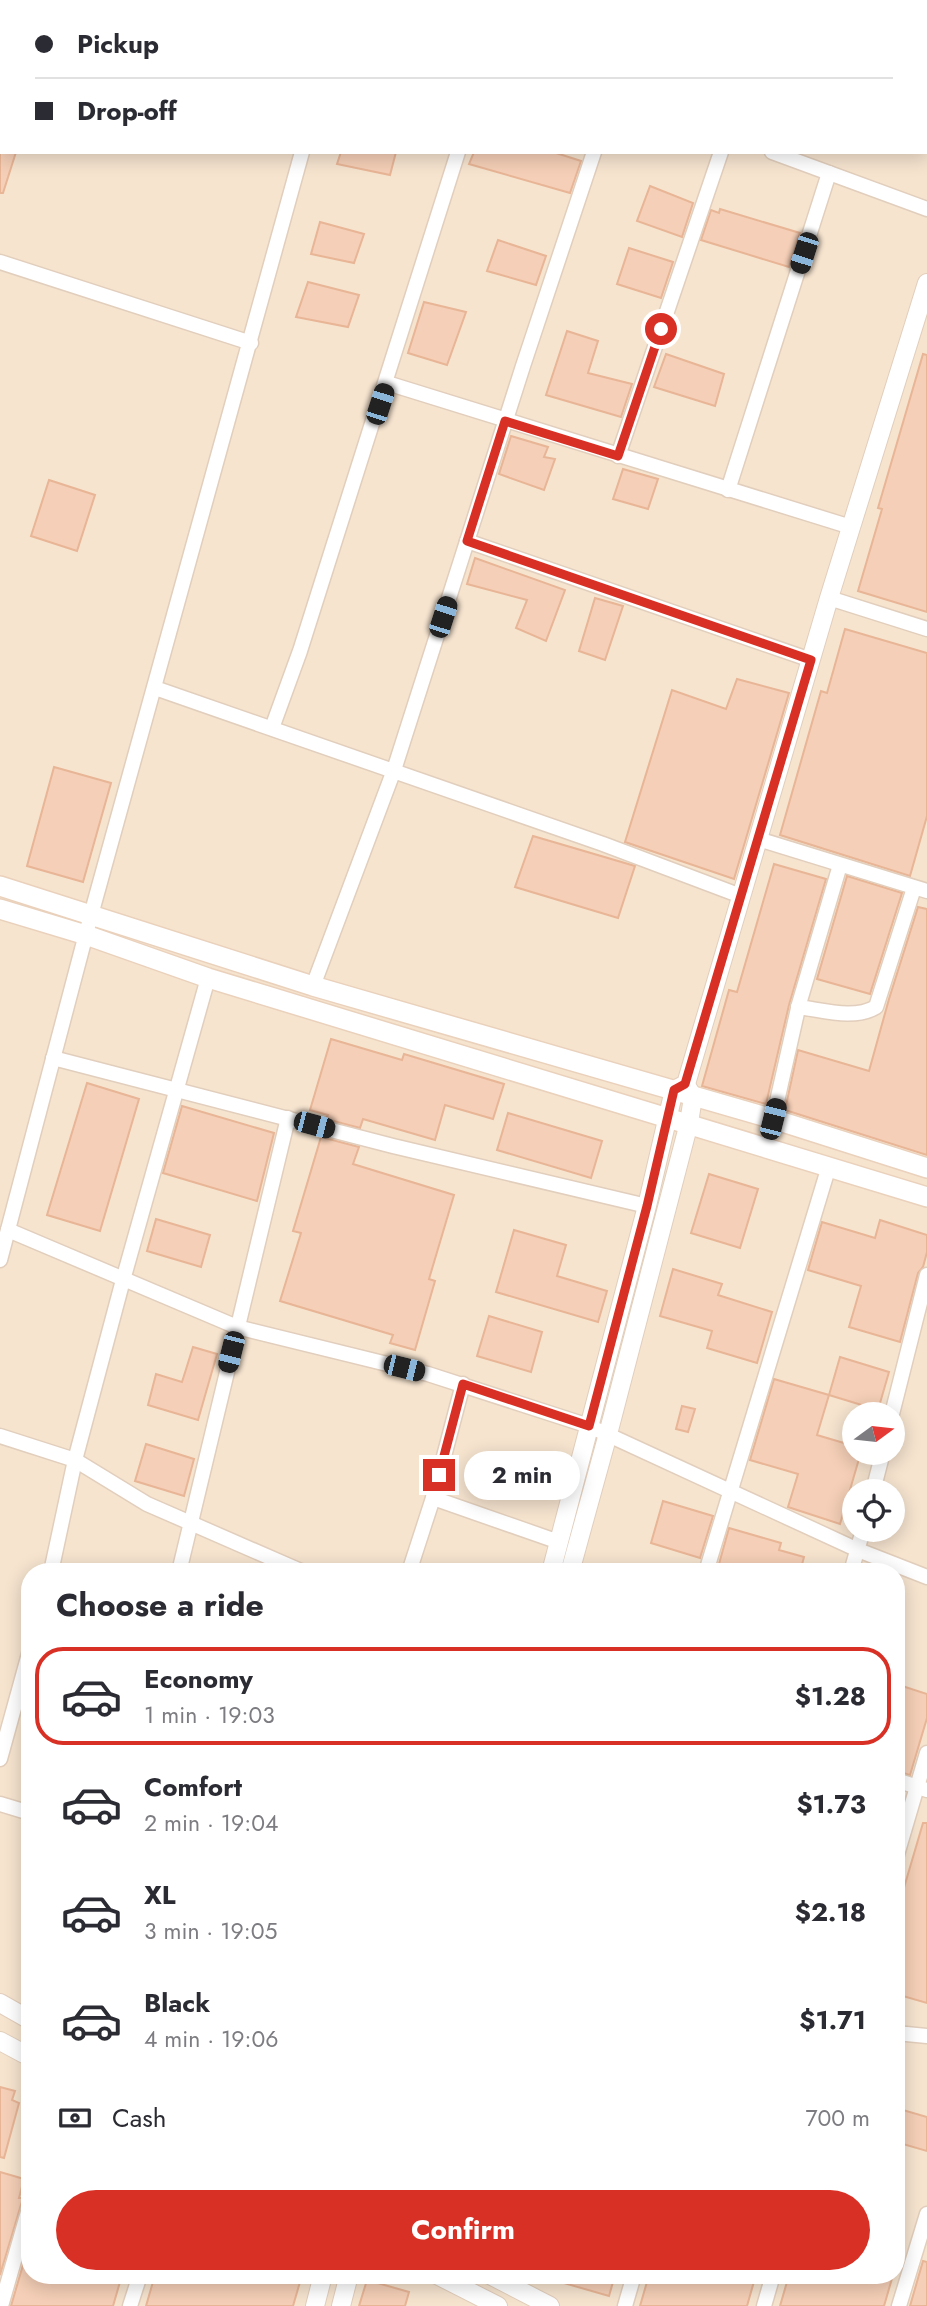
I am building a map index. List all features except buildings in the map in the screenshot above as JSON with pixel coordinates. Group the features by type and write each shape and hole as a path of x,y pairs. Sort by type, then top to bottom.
{"main road":[{"path":"0,886 313,986 684,1091 927,1168"},
{"path":"0,909 86,935 208,978 927,1197"}],"street":[{"path":"0,1260 91,915 301,154"},
{"path":"272,728 300,651 387,383 457,154"},
{"path":"313,986 394,770 593,154"},
{"path":"618,456 720,154"},
{"path":"777,154 927,209"},
{"path":"728,490 829,173"},
{"path":"0,262 251,343"},
{"path":"553,1563 647,1206 667,1117 684,1091 829,598 927,283"},
{"path":"387,383 851,527"},
{"path":"467,541 811,660"},
{"path":"829,598 927,629"},
{"path":"155,688 394,770 741,895"},
{"path":"758,839 921,890 876,1007 863,1013 851,1014 798,1007"},
{"path":"773,1119 798,1007 840,865"},
{"path":"53,1563 75,1460 208,978"},
{"path":"53,1058 393,1146 647,1206"},
{"path":"572,1563 689,1123 684,1091"},
{"path":"182,1563 288,1118"},
{"path":"709,1563 829,1166"},
{"path":"8,1230 237,1327 463,1384 589,1426 729,1492 891,1563"},
{"path":"895,1402 927,1275"},
{"path":"412,1563 433,1498 463,1384"},
{"path":"0,1436 75,1460 147,1504 282,1563"},
{"path":"433,1498 559,1542"},
{"path":"854,1563 860,1542"},
{"path":"905,1568 927,1577"},
{"path":"0,1759 21,1683"},
{"path":"905,1834 922,1788 927,1753"},
{"path":"905,1783 922,1788"},
{"path":"0,1804 21,1810"},
{"path":"0,2003 21,2015"},
{"path":"905,2034 927,2036"},
{"path":"0,2041 21,2052"},
{"path":"900,2306 927,2214"},
{"path":"1,2306 21,2236"},
{"path":"130,2306 137,2284"},
{"path":"315,2306 321,2284"},
{"path":"341,2306 347,2284"},
{"path":"455,2284 498,2306"},
{"path":"509,2284 550,2306"},
{"path":"625,2306 631,2284"},
{"path":"764,2306 770,2284"}],"shaded area":[{"path":"0,154 927,154 927,2306 0,2306"}],"route":[{"path":"439,1475 463,1384 589,1426 647,1206 674,1090 685,1084 811,660 467,541 505,421 618,456 661,329"}]}
